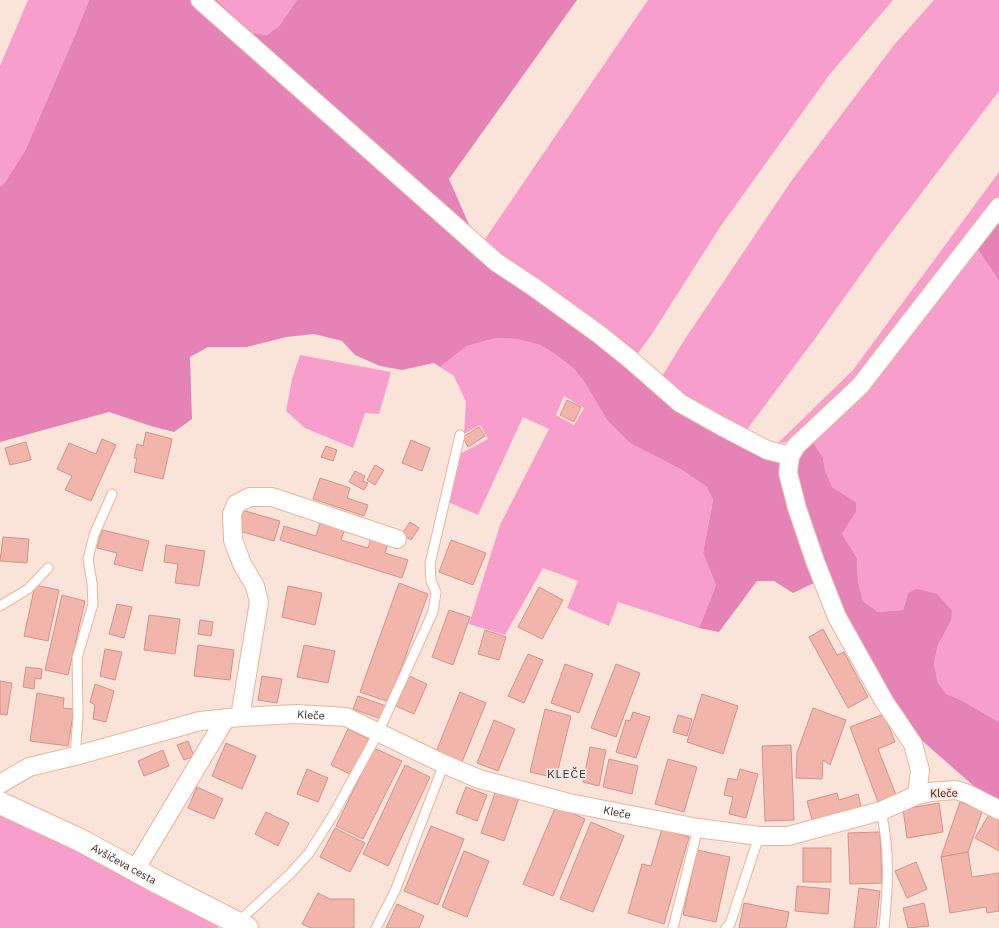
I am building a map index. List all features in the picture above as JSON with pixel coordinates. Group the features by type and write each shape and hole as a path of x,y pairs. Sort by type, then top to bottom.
{"street":[{"path":"200,0 496,262 606,340 680,403 720,426 767,450 790,456"},
{"path":"917,795 920,770 913,744 884,701 836,617 797,508 788,473 790,456 796,446 860,386 999,207"},
{"path":"135,870 233,717 259,602 255,586 242,564 233,540 232,514 236,504 250,497 272,497 397,539"},
{"name":"Kleče","path":"0,784 29,767 200,721 233,717 296,714 346,718 444,764 480,779 569,803 698,828 759,836 788,836 881,811 917,795 930,792 956,790 968,794 999,810"},
{"name":"Avšičeva cesta","path":"0,803 82,841 242,925"}],"lane":[{"path":"242,925 309,853 333,815 378,733 433,612 436,592 431,581 430,564 460,435"},
{"path":"74,756 78,716 77,658 93,604 92,583 88,559 94,536 112,494"},
{"path":"0,606 28,589 48,568"},
{"path":"376,928 395,891 444,764"},
{"path":"881,811 886,832 888,860 887,900 884,928"},
{"path":"673,928 698,828"},
{"path":"726,928 730,924 759,836"}],"shaded area":[{"path":"28,0 89,0 25,151 3,185 0,186 0,66"},
{"path":"89,0 190,0 478,255 747,449 780,463 816,582 793,593 774,581 757,581 719,632 699,628 716,585 703,553 713,500 707,487 682,470 630,443 607,420 585,383 574,369 555,354 540,345 516,339 496,338 467,346 440,367 434,363 402,370 380,366 355,355 342,341 314,334 286,337 247,347 208,347 190,357 192,419 174,432 109,412 0,442 0,186 3,185 25,151"},
{"path":"209,0 217,0 252,33 267,35 279,26 297,0 577,0 449,179 474,236"},
{"path":"217,0 297,0 279,26 267,35 252,33"},
{"path":"648,0 893,0 830,74 720,227 652,334 636,356 483,242"},
{"path":"934,0 999,0 999,91 879,249 814,340 745,432 681,396 661,378 685,339 792,180 894,45"},
{"path":"999,172 999,198 854,378 797,435 788,442 778,443 853,370"},
{"path":"999,219 999,281 977,248"},
{"path":"977,248 999,281 999,722 961,700 946,694 938,683 934,663 938,645 951,621 908,593 903,610 878,612 863,601 858,582 857,558 842,534 856,512 856,502 832,487 825,470 823,458 813,442"},
{"path":"496,338 516,339 540,345 555,354 574,369 585,383 607,420 630,443 682,470 707,487 713,499 703,553 716,585 699,628 618,602 609,626 567,608 578,581 543,568 505,635 469,624 500,525 549,429 523,417 478,515 448,502 460,454 488,439 480,425 464,434 466,402 454,376 440,367 467,346","holes":["564,396 584,408 574,425 556,415"]},
{"path":"300,355 391,372 379,414 365,413 353,448 305,428 286,411 292,379"},
{"path":"813,442 823,458 825,470 832,487 856,502 856,512 842,534 857,558 858,582 863,601 878,612 903,610 908,593 917,589 937,594 952,611 951,621 938,645 934,663 938,683 946,694 961,700 999,722 999,803 975,787 919,738 902,718 841,614 797,481 796,468 798,459"},
{"path":"0,815 84,853 218,924 218,928 0,928"}],"building":[{"path":"567,400 581,407 574,422 560,415"},
{"path":"479,427 485,436 468,447 463,437"},
{"path":"146,432 172,439 163,479 134,472 137,458 134,458 137,444 143,446"},
{"path":"102,439 116,445 91,501 65,490 72,476 57,469 69,443 96,454"},
{"path":"411,440 430,448 422,471 402,463"},
{"path":"26,442 31,460 10,465 5,448"},
{"path":"326,446 337,450 333,461 321,457"},
{"path":"375,465 384,470 375,485 367,480"},
{"path":"355,471 365,476 363,481 368,483 364,490 349,482"},
{"path":"320,478 350,488 347,498 368,505 364,516 313,499"},
{"path":"242,510 280,521 274,541 236,530"},
{"path":"321,520 345,528 341,540 368,548 371,538 388,544 385,553 408,560 402,578 280,540 284,526 316,536"},
{"path":"410,522 419,528 411,540 402,534"},
{"path":"102,530 149,541 142,571 114,564 117,553 97,548"},
{"path":"3,537 29,539 27,563 0,561"},
{"path":"451,540 486,553 473,585 439,572"},
{"path":"166,545 205,551 199,586 175,583 178,564 164,562"},
{"path":"399,583 428,594 389,702 360,692"},
{"path":"35,585 59,590 48,641 24,636"},
{"path":"288,586 322,593 315,625 282,617"},
{"path":"539,587 563,600 542,639 518,627"},
{"path":"62,595 85,601 68,675 45,670"},
{"path":"117,604 132,607 124,638 109,634"},
{"path":"449,610 470,617 453,665 432,657"},
{"path":"149,615 180,619 175,654 144,650"},
{"path":"200,620 213,622 211,636 198,634"},
{"path":"823,629 837,655 844,652 868,697 848,708 809,637"},
{"path":"485,630 506,637 499,660 478,654"},
{"path":"198,645 234,650 230,680 194,676"},
{"path":"304,645 335,651 328,683 297,677"},
{"path":"105,649 122,652 115,680 100,676"},
{"path":"528,654 543,660 524,703 508,696"},
{"path":"565,664 593,674 579,713 551,703"},
{"path":"616,664 640,673 616,737 591,728"},
{"path":"26,667 42,669 41,679 35,678 34,689 23,687"},
{"path":"262,676 282,679 277,703 258,700"},
{"path":"409,676 427,684 414,714 396,706"},
{"path":"0,681 12,683 7,715 0,714"},
{"path":"95,684 114,691 106,722 93,719 95,705 90,702"},
{"path":"460,692 486,703 462,762 436,752"},
{"path":"37,693 64,698 63,708 74,709 68,746 30,741"},
{"path":"702,694 738,706 723,754 687,742"},
{"path":"358,696 386,706 381,719 353,709"},
{"path":"813,708 846,720 830,765 823,760 822,779 796,778 797,753"},
{"path":"545,709 571,716 556,778 530,772"},
{"path":"633,712 650,717 636,758 616,752 626,720 630,721"},
{"path":"884,714 895,742 878,749 896,795 878,802 850,727"},
{"path":"678,715 692,719 687,736 673,732"},
{"path":"494,720 515,729 498,771 477,763"},
{"path":"348,729 369,739 352,775 331,765"},
{"path":"188,741 194,756 184,760 177,745"},
{"path":"226,743 256,756 242,789 212,776"},
{"path":"791,745 794,820 765,821 762,746"},
{"path":"590,747 606,750 599,786 583,782"},
{"path":"374,748 402,761 363,839 336,826"},
{"path":"163,750 169,766 144,776 138,761"},
{"path":"609,759 638,766 632,794 603,787"},
{"path":"668,759 697,767 684,812 655,804"},
{"path":"405,765 430,777 388,866 363,854"},
{"path":"307,769 328,778 318,802 297,794"},
{"path":"740,769 758,774 746,818 729,814 733,797 724,795 728,778 737,780"},
{"path":"197,787 223,799 214,819 188,808"},
{"path":"466,787 487,795 477,821 456,813"},
{"path":"496,790 519,798 504,841 481,833"},
{"path":"837,793 839,800 858,794 862,810 813,823 807,801"},
{"path":"960,802 983,809 968,852 941,857"},
{"path":"939,803 943,832 907,838 903,809"},
{"path":"556,806 585,819 553,896 523,884"},
{"path":"266,812 289,823 278,846 255,834"},
{"path":"990,813 999,818 999,851 975,838"},
{"path":"591,822 624,836 593,912 560,899"},
{"path":"431,826 464,839 438,905 404,891"},
{"path":"335,828 365,843 350,872 320,857"},
{"path":"662,829 689,837 664,924 628,913 642,864 651,866"},
{"path":"880,832 882,883 850,884 848,833"},
{"path":"803,848 831,848 831,882 803,882"},
{"path":"697,850 730,857 716,922 683,915"},
{"path":"464,851 489,861 467,917 442,907"},
{"path":"968,852 972,877 999,873 999,911 987,913 986,907 950,913 941,857"},
{"path":"916,862 927,889 907,898 895,871"},
{"path":"797,886 830,889 828,914 795,911"},
{"path":"859,888 880,891 876,928 854,928"},
{"path":"318,893 330,899 354,899 354,928 311,928 302,924"},
{"path":"744,903 789,912 786,928 739,928"},
{"path":"924,903 929,926 908,928 903,908"},
{"path":"397,904 424,916 419,928 386,928"}],"district":[{"name":"KLEČE","path":"567,773"}]}
